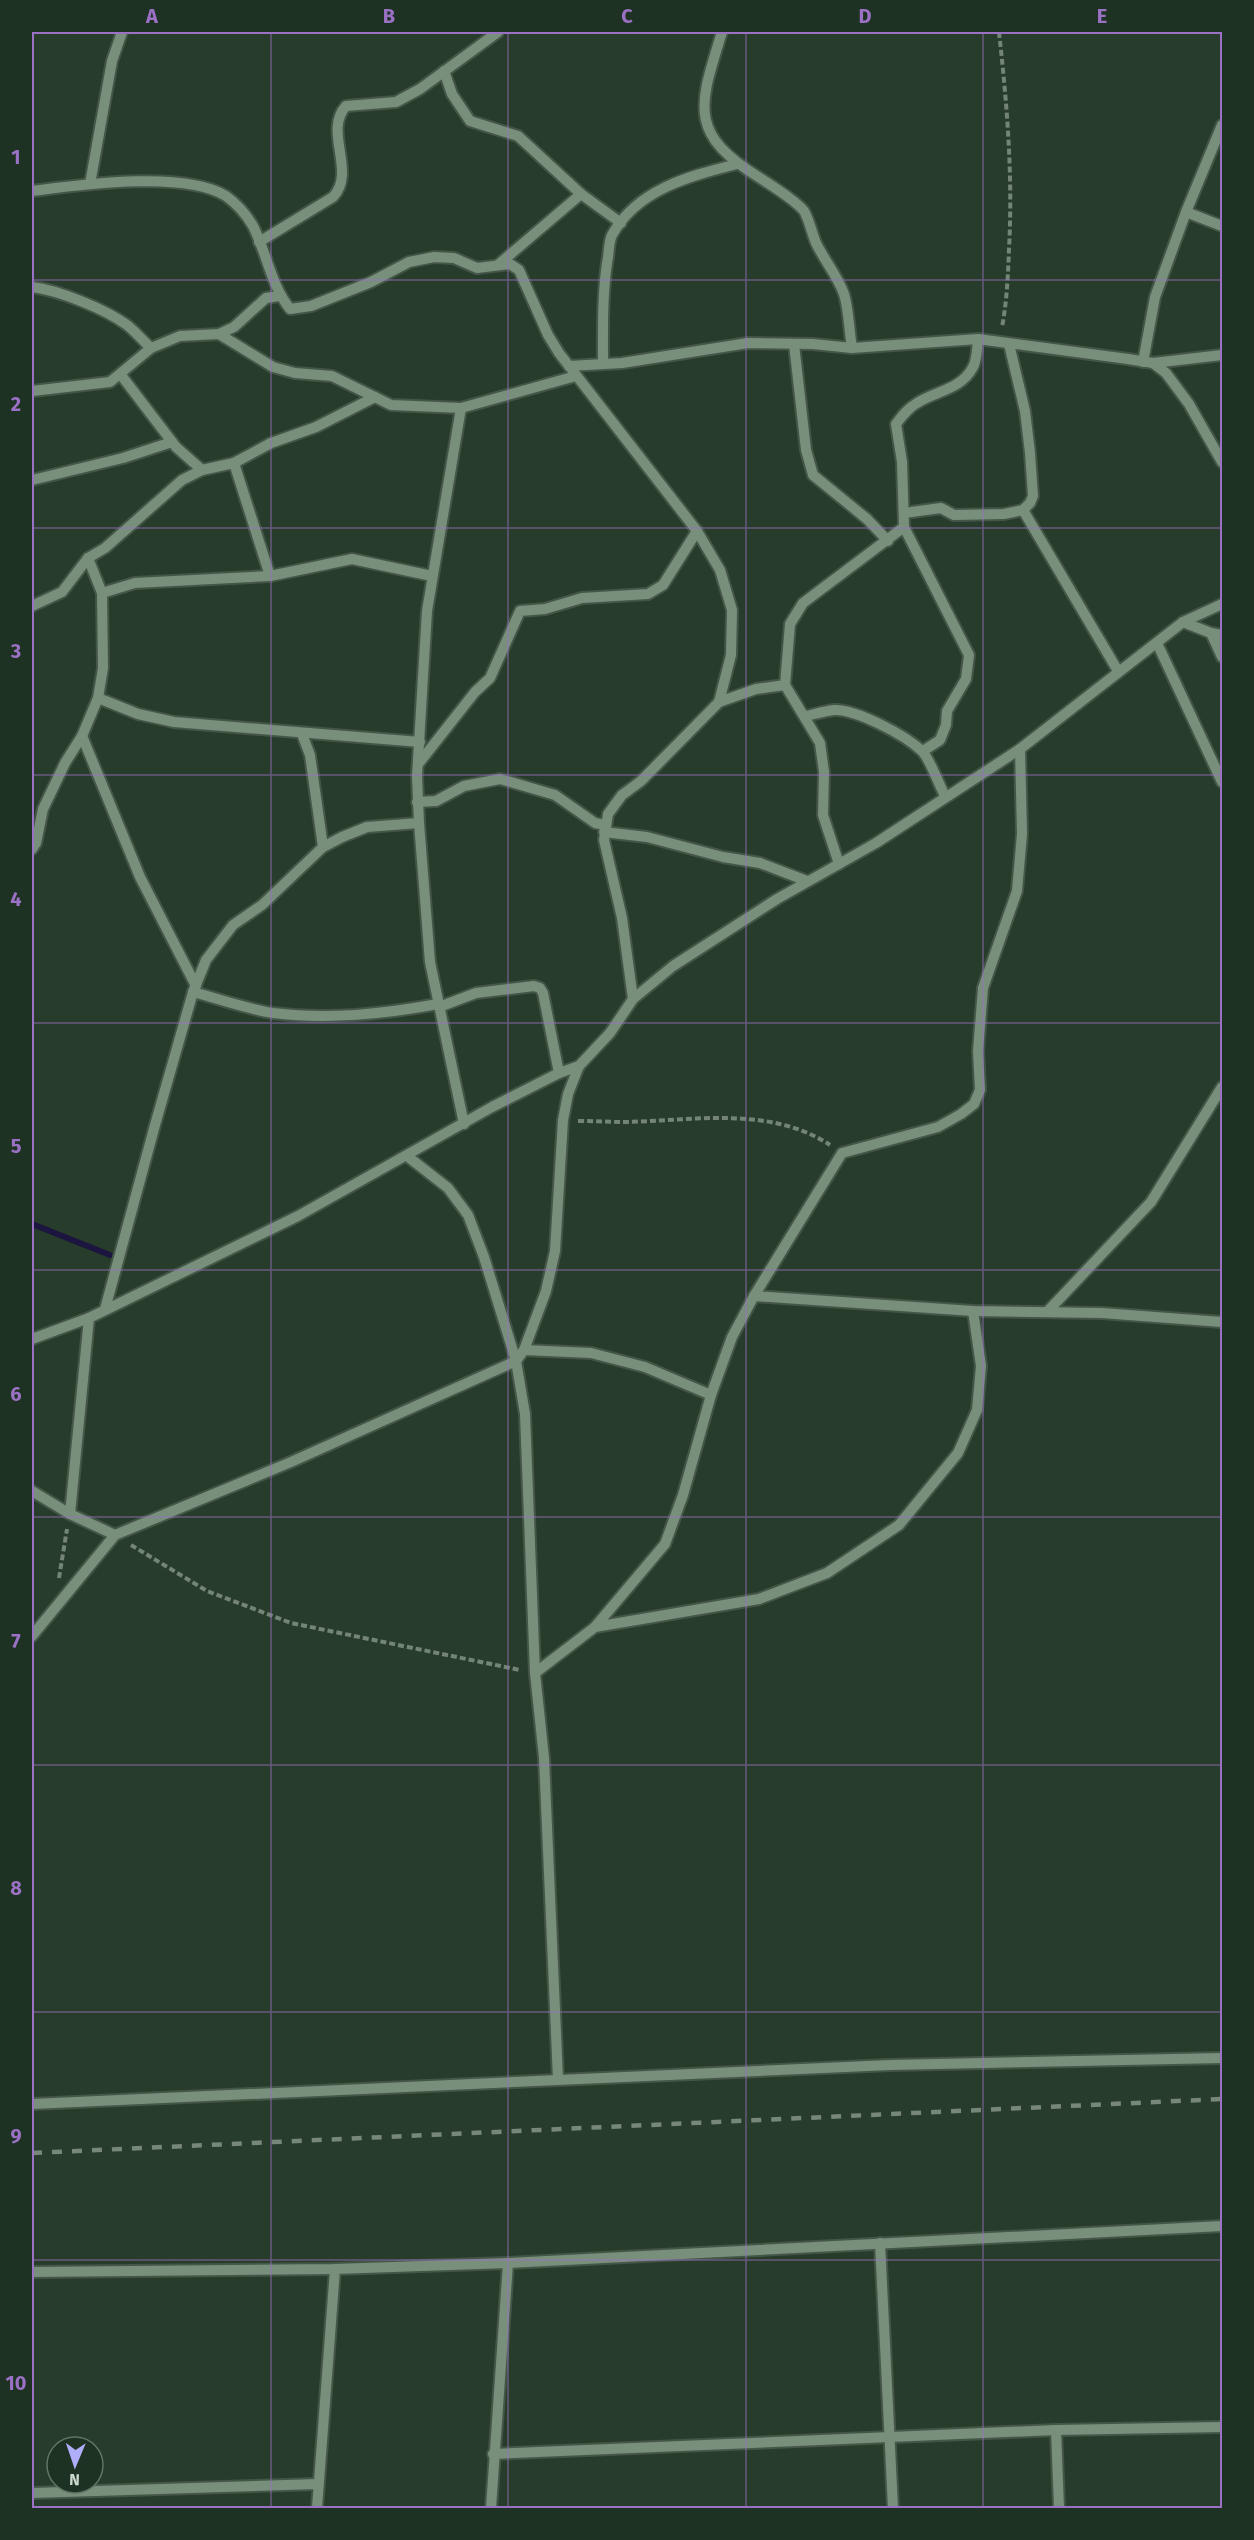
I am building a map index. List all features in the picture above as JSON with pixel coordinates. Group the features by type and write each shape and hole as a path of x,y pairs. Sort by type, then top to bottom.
{"street":[{"path":"90,184 112,61 122,32"},
{"path":"259,242 333,197 340,190 344,174 338,147 339,129 342,110 346,106 396,102 420,89 498,32"},
{"path":"722,32 706,83 703,103 705,126 714,140 737,164 765,181 803,210 823,257 843,293 852,348"},
{"path":"444,71 452,94 470,121 518,136 581,194 621,223"},
{"path":"1148,363 1155,297 1186,212 1222,125"},
{"path":"603,363 604,282 611,236 634,206 662,188 696,174 737,164"},
{"path":"32,191 90,184 157,182 195,185 224,195 240,207 253,227 279,296 290,309 311,306 371,282 409,262 434,257 454,258 477,268 510,264 519,270 548,335 576,376 697,531 720,570 732,610 731,654 719,702"},
{"path":"499,265 581,194"},
{"path":"1186,212 1222,226"},
{"path":"32,287 47,289 84,303 127,325 151,348"},
{"path":"32,391 110,382 151,348 180,336 219,334 234,327 266,298 279,296"},
{"path":"219,334 273,367 295,373 332,376 391,405 460,408 576,376"},
{"path":"923,752 939,740 946,725 947,711 966,679 969,655 904,527 902,462 897,424 904,414 918,402 953,388 963,380 973,367 978,339"},
{"path":"569,366 654,359 748,343 852,348 978,339 1148,363 1222,355"},
{"path":"794,344 806,450 813,475 867,519 888,541"},
{"path":"904,513 941,508 948,513 959,515 1004,514 1023,510 1030,503 1033,496 1025,411 1004,344"},
{"path":"1148,363 1178,387 1222,462"},
{"path":"121,375 172,442 202,470"},
{"path":"32,606 62,592 88,558 105,548 182,480 202,470 234,463 271,443 316,427 375,397"},
{"path":"460,408 427,611 417,802 430,962 464,1124"},
{"path":"32,480 123,458 172,442"},
{"path":"234,463 270,576"},
{"path":"1023,510 1118,671"},
{"path":"839,864 823,815 824,772 820,743 806,716 785,685 790,624 802,603 904,527"},
{"path":"418,764 475,692 490,678 520,611 545,609 582,598 648,594 663,585 697,531"},
{"path":"32,849 36,843 43,808 65,763 82,736 98,698 103,668 102,593 88,558"},
{"path":"102,593 135,583 270,576 352,559 432,576"},
{"path":"32,1636 115,1535 291,1462 429,1398 516,1361 524,1350 546,1291 555,1251 563,1120 568,1094 579,1066 610,1033 633,999 673,966 807,881 876,843 1020,749 1183,622 1222,604"},
{"path":"1183,622 1217,634 1222,657"},
{"path":"1158,643 1222,782"},
{"path":"633,999 622,918 604,828 608,814 622,795 641,782 719,702 756,689 785,685"},
{"path":"98,698 138,714 174,722 420,742"},
{"path":"806,716 833,710 868,718 923,752 945,796"},
{"path":"302,734 310,755 323,847"},
{"path":"82,736 141,877 194,989 272,1013 342,1017 401,1011 438,1005 476,993 534,986 540,988 559,1073"},
{"path":"535,1674 595,1627 665,1544 683,1495 711,1395 732,1337 754,1296 842,1153 938,1126 974,1104 980,1089 978,1051 982,988 1002,938 1017,891 1022,834 1020,749"},
{"path":"417,802 436,801 464,786 500,779 555,795 604,828 723,857 760,863 807,881"},
{"path":"105,1309 194,989 206,960 233,924 262,905 323,847 367,827 419,823"},
{"path":"32,1339 89,1318 298,1216 559,1073 579,1066"},
{"path":"1047,1312 1152,1202 1222,1088"},
{"path":"407,1156 448,1188 468,1215 484,1257 516,1361 525,1414 535,1674 544,1758 558,2079"},
{"path":"754,1296 973,1311 1101,1313 1222,1322"},
{"path":"595,1627 759,1599 827,1573 898,1525 958,1453 977,1410 981,1366 973,1311"},
{"path":"70,1514 89,1318"},
{"path":"524,1350 591,1353 645,1367 711,1395"},
{"path":"32,1491 70,1514 115,1535"},
{"path":"32,2104 890,2065 1222,2058"},
{"path":"32,2272 335,2269 508,2263 1222,2226"},
{"path":"880,2243 892,2508"},
{"path":"491,2508 508,2263"},
{"path":"317,2508 335,2269"},
{"path":"493,2454 1056,2430 1222,2427"},
{"path":"1056,2430 1059,2508"},
{"path":"32,2493 318,2484"}],"path":[{"path":"999,32 1007,105 1012,201 1004,344"},
{"path":"563,1120 623,1122 725,1117 766,1121 798,1128 842,1153"},
{"path":"54,1608 70,1514"},
{"path":"115,1535 207,1591 291,1623 535,1674"}],"waterway":[{"path":"32,1224 110,1255"}],"railway":[{"path":"32,2153 1222,2099"}]}
